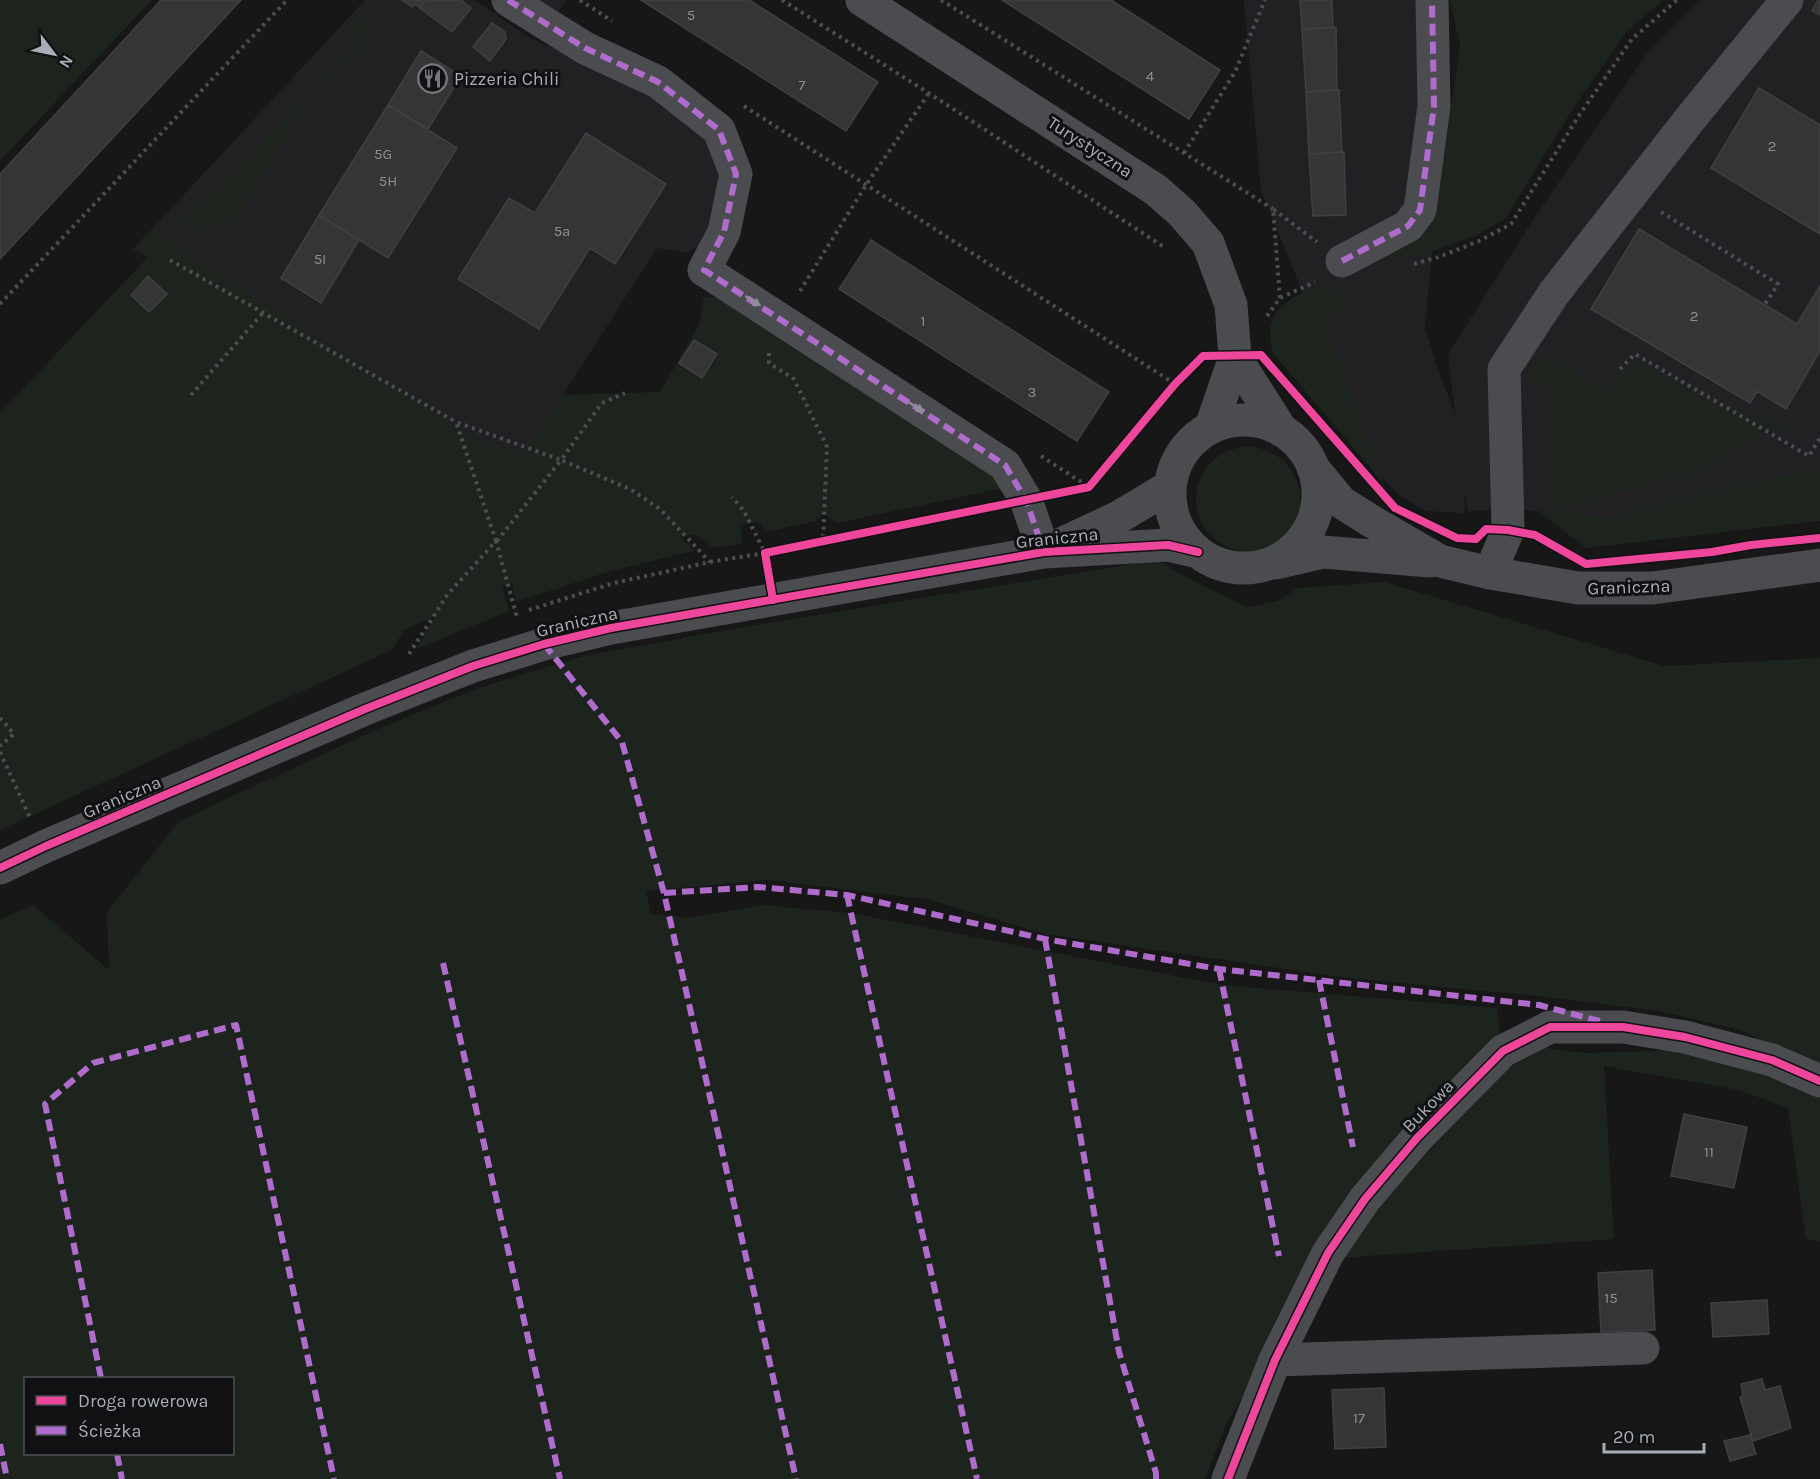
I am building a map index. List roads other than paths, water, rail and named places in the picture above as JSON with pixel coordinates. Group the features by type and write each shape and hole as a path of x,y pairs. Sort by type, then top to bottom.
{"street":[{"path":"508,0 585,48 658,82 719,130 736,174 724,232 704,270 1005,465 1026,500 1044,552"},
{"name":"Turystyczna","path":"862,0 1156,190 1182,213 1208,243 1231,305 1235,357 1211,427"},
{"path":"1334,270 1408,226 1420,210 1434,106 1432,0"},
{"path":"1490,573 1508,530 1504,369 1554,293 1689,119 1787,0"},
{"name":"Turystyczna","path":"1235,357 1282,431"},
{"path":"1236,420 1260,422 1282,431 1301,446 1313,468 1317,499 1314,515 1304,537 1287,554 1266,565 1242,568 1219,564 1198,552 1181,535 1172,513 1169,488 1176,463 1191,442 1211,427 1236,420"},
{"name":"Graniczna","path":"1313,468 1341,502 1440,561"},
{"name":"Graniczna","path":"1044,552 1119,517 1169,488"},
{"name":"Graniczna","path":"0,868 365,709 473,666 544,644 610,628 1044,552 1168,544 1198,552"},
{"name":"Graniczna","path":"1266,565 1323,552 1440,561 1490,573 1578,588 1653,588 1820,565"},
{"name":"Bukowa","path":"1228,1479 1275,1360 1328,1253 1365,1199 1417,1138 1503,1051 1550,1027 1623,1027 1685,1037 1772,1060 1820,1081"},
{"path":"1275,1360 1643,1348"}],"place":[{"name":"Pizzeria Chili","path":"433,79"}]}
